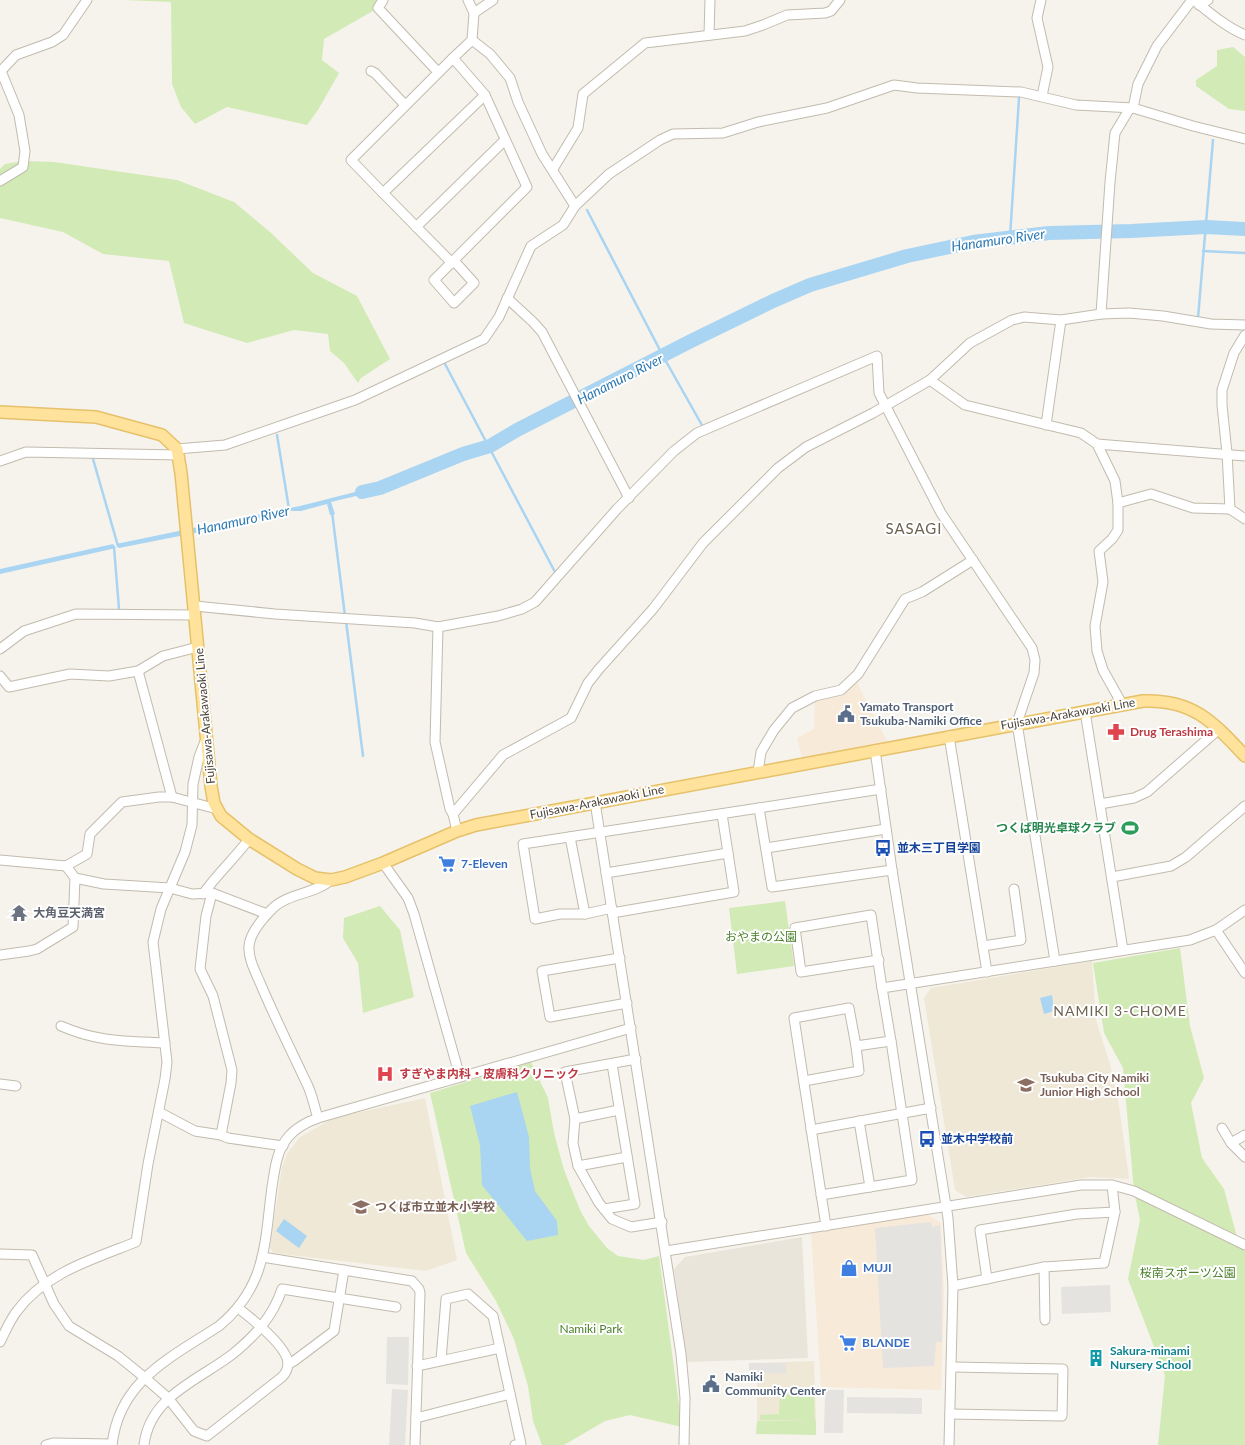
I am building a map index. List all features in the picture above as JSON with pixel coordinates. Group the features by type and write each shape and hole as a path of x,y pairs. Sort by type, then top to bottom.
{"main road":[{"path":"0,412 79,415 102,418 162,435 178,452"},
{"name":"Fujisawa-Arakawaoki Line","path":"178,452 214,803 221,816 249,839 306,874 322,880 345,878 457,831 476,825 1122,704 1159,700 1191,708 1219,729 1245,756"}],"street":[{"path":"0,182 23,167 25,150 19,115 0,72 16,55 52,42 63,35 87,0"},
{"path":"383,0 378,8 438,72"},
{"path":"453,58 485,95 527,187 451,262 434,280 454,303 474,283 457,264 451,262 351,160 438,72 472,40 474,13 468,0"},
{"path":"474,13 493,0"},
{"path":"709,35 710,0"},
{"path":"553,169 578,128 583,94 645,43 754,29 787,15 832,11 840,0"},
{"path":"1040,0 1037,18 1048,67 1042,96"},
{"path":"1101,314 1115,132 1131,108 1138,84 1157,46 1195,2 1208,0"},
{"path":"1195,2 1235,31 1245,34"},
{"path":"472,40 490,54 510,78 518,102 542,154 575,206"},
{"path":"371,71 376,73 406,105"},
{"path":"0,461 26,452 178,452 225,444 363,396 484,340 499,317 531,246 563,225 575,206 609,174 660,140 673,134 723,133 758,122 827,108 894,85 917,88 1021,92 1076,106 1131,108 1245,139"},
{"path":"383,193 485,95"},
{"path":"416,227 505,140"},
{"path":"507,298 542,332 628,498"},
{"path":"453,814 503,755 571,718 588,683 599,669 653,609 704,543 778,468 806,447 930,380 970,343 1012,320 1024,316 1060,320 1101,314 1128,313 1163,316 1211,324 1245,325"},
{"path":"1046,425 1060,320"},
{"path":"1230,509 1222,390 1234,353 1245,335"},
{"path":"0,649 24,632 76,614 195,611 275,614 438,626 498,616 522,609 535,602 628,498 674,451 697,433 876,356 879,393 885,406 942,512 1027,639 1034,654 1034,672 1017,723 1055,961"},
{"path":"930,380 965,405 1081,434 1097,444 1227,453 1245,456"},
{"path":"1097,444 1115,481 1118,503 1118,530 1099,552 1103,582 1095,626 1097,651 1103,670 1122,704"},
{"path":"1118,503 1151,494 1193,508 1230,509 1245,519"},
{"path":"758,772 761,752 774,730 792,708 816,696 840,690 858,674 904,599 928,589 973,560"},
{"path":"438,626 435,742 450,809 457,831"},
{"path":"0,676 9,687 70,674 109,676 138,671 163,656 198,647"},
{"path":"138,671 172,797"},
{"path":"1085,711 1123,950"},
{"path":"1100,804 1134,798 1148,792 1219,729"},
{"path":"949,736 987,972"},
{"path":"0,1342 15,1313 44,1284 78,1265 136,1242 167,1062 154,942 161,909 185,852 192,825 193,784 199,757 206,739"},
{"path":"875,750 892,870 947,1207 953,1286 949,1445"},
{"path":"722,814 734,892 612,911 560,914 535,919 523,844 881,789"},
{"path":"0,860 66,866 86,854 90,834 122,802 172,797 217,809"},
{"path":"595,802 682,1354 685,1412 684,1445"},
{"path":"1112,877 1172,866 1186,857 1245,806"},
{"path":"758,808 772,887 892,870"},
{"path":"766,848 886,829"},
{"path":"570,837 585,914"},
{"path":"221,1135 232,1070 213,996 200,969 207,893 217,875 236,857 249,839"},
{"path":"606,873 728,853"},
{"path":"384,863 408,898 414,914 460,1077"},
{"path":"0,955 29,952 37,949 74,927 75,878 66,866"},
{"path":"75,878 104,884 170,888 192,894 207,893 267,914"},
{"path":"318,1118 308,1084 276,1023 248,948 250,940 267,914 276,906 287,899 326,885 331,880"},
{"path":"983,946 1021,940 1014,889"},
{"path":"882,988 1190,940 1216,930 1245,910"},
{"path":"821,1194 912,1180 891,1041 871,915 795,928 801,972 878,960"},
{"path":"1216,930 1245,973"},
{"path":"620,958 542,971 550,1017 627,1003"},
{"path":"804,1081 859,1071 849,1008 794,1018 826,1226"},
{"path":"61,1026 81,1035 112,1040 165,1043"},
{"path":"46,1445 60,1443 112,1444 115,1426 124,1404 144,1377 218,1326 238,1308 251,1287 262,1257 275,1166 288,1137 298,1128 318,1118 631,1028"},
{"path":"856,1046 891,1041"},
{"path":"636,1059 565,1072 575,1119 573,1144 578,1166 612,1219 631,1227 662,1222"},
{"path":"604,1209 635,1204 612,1064"},
{"path":"0,1084 16,1086"},
{"path":"811,1130 931,1108"},
{"path":"575,1119 619,1110"},
{"path":"159,1112 195,1131 283,1146"},
{"path":"859,1121 870,1187"},
{"path":"1222,1128 1231,1143 1245,1157"},
{"path":"1231,1143 1245,1135"},
{"path":"578,1166 627,1157"},
{"path":"666,1251 1081,1185 1112,1185 1134,1191 1245,1245"},
{"path":"953,1286 1044,1267 1104,1264 1115,1212 1112,1185"},
{"path":"987,1279 980,1230 1077,1214 1115,1212"},
{"path":"0,1254 32,1255 44,1284 69,1326 118,1356 168,1398 194,1431 207,1436 282,1378 287,1371 287,1358 262,1326 238,1308"},
{"path":"262,1257 412,1281 416,1284 420,1293 415,1445"},
{"path":"1044,1267 1045,1320"},
{"path":"288,1364 334,1331 344,1270"},
{"path":"144,1445 148,1429 155,1414 168,1398 233,1354 262,1326 274,1308 282,1289 396,1307"},
{"path":"441,1360 446,1299 468,1294 493,1316 521,1444 515,1445"},
{"path":"417,1366 500,1348"},
{"path":"950,1414 1062,1416 1063,1368 952,1367"},
{"path":"416,1418 510,1394"}],"shaded area":[{"path":"856,681 887,741 802,758 797,738 814,729 815,699"},
{"name":"Tsukuba City Namiki Junior High School","path":"1092,961 1096,1020 1110,1064 1119,1106 1129,1179 1090,1177 966,1197 955,1190 924,998 931,988"},
{"name":"つくば市立並木小学校","path":"425,1098 457,1260 426,1271 273,1253 270,1247 282,1167 287,1154 300,1137 333,1118"},
{"path":"927,1214 941,1223 944,1295 941,1390 821,1387 811,1232"},
{"path":"931,1222 932,1227 940,1225 942,1342 936,1342 934,1366 883,1368 875,1228"},
{"path":"802,1237 808,1358 686,1362 674,1269 685,1257"},
{"path":"1110,1285 1111,1312 1062,1314 1061,1287"},
{"path":"387,1337 409,1337 408,1385 386,1384"},
{"path":"814,1361 816,1421 757,1421 757,1363"},
{"path":"749,1363 786,1363 786,1374 749,1372"},
{"path":"392,1389 408,1390 405,1445 389,1445"},
{"path":"825,1390 844,1390 843,1433 824,1433"},
{"path":"847,1397 922,1398 922,1414 847,1413"}],"green space":[{"path":"125,0 379,0 378,8 324,39 322,60 339,73 318,110 307,125 227,107 195,124 181,107 172,84 171,2"},
{"path":"1233,47 1245,57 1245,111 1229,109 1196,86 1196,80 1217,66 1217,50"},
{"path":"23,161 54,162 177,180 234,202 270,232 313,273 357,296 390,359 361,378 358,383 344,363 330,351 328,334 294,330 247,343 184,323 169,261 103,254 63,232 0,218 0,169 5,164"},
{"name":"おやまの公園","path":"785,901 794,966 737,974 729,908"},
{"path":"380,906 400,930 414,997 363,1013 358,963 343,938 344,918"},
{"name":"桜南スポーツ公園","path":"1180,948 1190,1026 1204,1078 1191,1103 1202,1158 1224,1189 1240,1248 1245,1251 1245,1445 1158,1445 1165,1375 1128,1279 1140,1220 1134,1191 1123,1068 1104,1033 1093,963"},
{"name":"Namiki Park","path":"531,1062 548,1098 554,1133 564,1170 580,1210 589,1226 607,1248 618,1256 644,1260 659,1256 682,1427 630,1415 605,1421 564,1445 542,1445 533,1421 528,1386 514,1339 496,1301 466,1253 430,1093"},
{"path":"780,1394 814,1394 815,1421 760,1420 760,1415 779,1414"},
{"path":"757,1421 816,1421 816,1435 756,1434"}],"water":[{"path":"1207,224 1245,226 1245,233 1207,230"},
{"path":"379,486 381,490 331,502 335,514 330,515 327,504 119,548 116,544 300,506"},
{"path":"113,544 116,548 0,574 0,569"},
{"path":"1052,995 1054,1011 1044,1014 1040,998"},
{"path":"517,1092 529,1137 530,1168 535,1191 557,1221 558,1235 527,1241 482,1185 480,1145 470,1106"},
{"path":"284,1219 307,1236 299,1248 276,1231"}],"waterway":[{"path":"1010,237 1019,98"},
{"name":"Hanamuro River","path":"1198,318 1213,140"},
{"path":"587,210 663,356 703,427"},
{"name":"Hanamuro River","path":"362,492 380,488 463,454 490,446 517,430 773,301 810,285 907,256 973,242 1049,233 1206,227 1245,229"},
{"path":"1203,251 1245,253"},
{"path":"445,364 555,572"},
{"path":"277,435 289,509"},
{"path":"93,459 118,546"},
{"path":"332,512 345,616"},
{"path":"114,547 119,609"},
{"path":"346,621 363,756"}],"place":[{"name":"Yamato Transport Tsukuba-Namiki Office","path":"846,714"},
{"name":"Drug Terashima","path":"1116,732"},
{"name":"つくば明光卓球クラブ","path":"1130,828"},
{"name":"並木三丁目学園","path":"883,848"},
{"name":"7-Eleven","path":"447,864"},
{"name":"大角豆天満宮","path":"19,913"},
{"name":"すぎやま内科・皮膚科クリニック","path":"385,1074"},
{"name":"Tsukuba City Namiki Junior High School","path":"1026,1085"},
{"name":"並木中学校前","path":"927,1139"},
{"name":"つくば市立並木小学校","path":"361,1207"},
{"name":"MUJI","path":"849,1268"},
{"name":"BLΛNDE","path":"848,1343"},
{"name":"Sakura-minami Nursery School","path":"1096,1358"},
{"name":"Namiki Community Center","path":"711,1384"}],"district":[{"name":"SASAGI","path":"914,529"},
{"name":"NAMIKI 3-CHOME","path":"1120,1011"}]}
